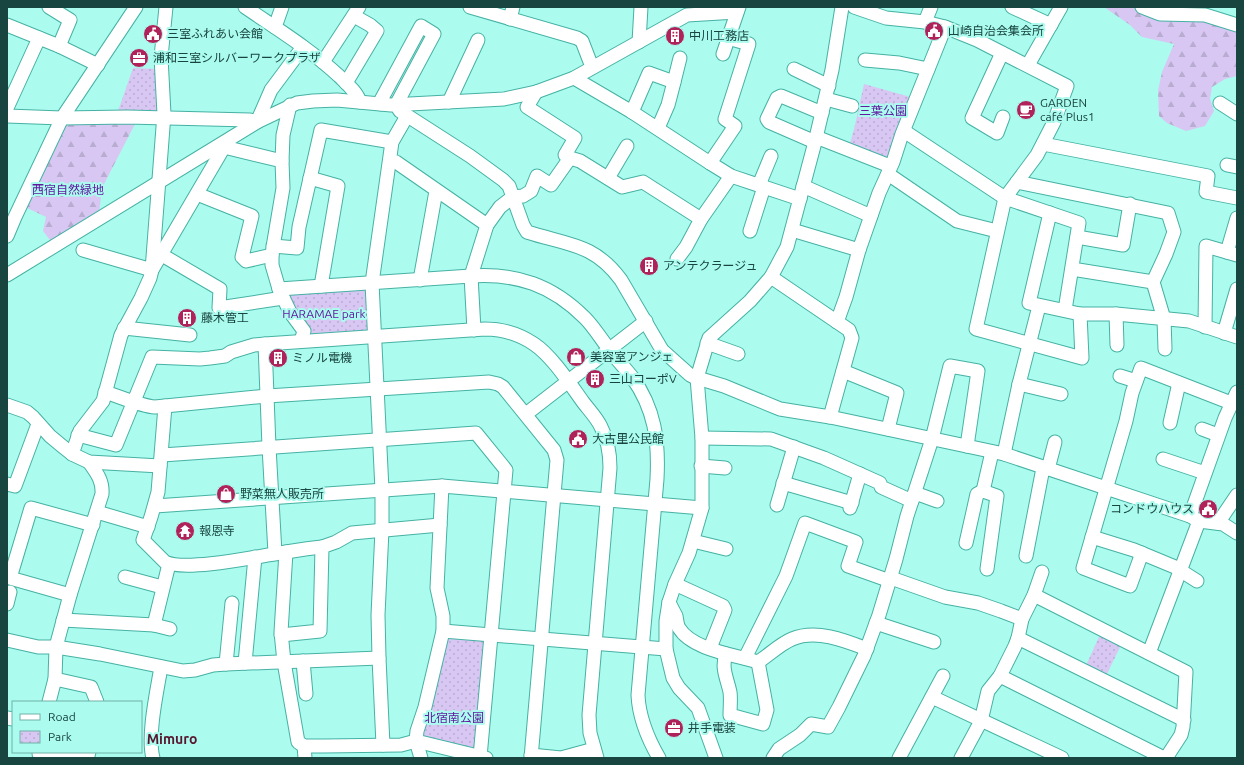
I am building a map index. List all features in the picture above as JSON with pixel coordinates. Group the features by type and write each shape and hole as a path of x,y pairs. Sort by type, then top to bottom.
{"street":[{"path":"48,7 70,20 59,46"},
{"path":"7,236 11,216 62,118 136,7"},
{"path":"72,454 78,434 103,401 120,335 141,298 152,270 164,118 161,57 166,7"},
{"path":"245,7 323,62 346,83 358,97 360,102"},
{"path":"275,27 282,7"},
{"path":"470,7 512,13 577,38 582,41 592,67"},
{"path":"639,42 641,7"},
{"path":"712,756 698,708 679,688 673,678 666,649 666,621 669,602 675,584 687,558 702,508 702,438 697,378 709,338 750,300 771,277 783,256 792,230 826,99 842,7"},
{"path":"854,7 886,18 905,13 925,22 945,27 1002,52 1067,86 1054,122 1037,155 1005,198 976,329 1082,358 1080,314"},
{"path":"925,22 931,7"},
{"path":"1012,7 1051,25"},
{"path":"1028,65 1061,7"},
{"path":"1142,7 1160,14 1205,15 1237,25"},
{"path":"7,275 159,182 226,144 257,122 290,105 313,101 360,102 396,105 504,100 536,92 574,78 687,15 738,9 723,54"},
{"path":"323,62 357,12 377,31 346,83"},
{"path":"7,25 59,46 98,65"},
{"path":"380,104 421,26 434,34 396,105"},
{"path":"837,322 846,297 859,250 879,193 893,162 945,27"},
{"path":"39,38 8,116 250,120 257,122"},
{"path":"710,163 735,126 725,119 750,44 728,38"},
{"path":"449,102 478,40"},
{"path":"257,122 271,90 303,47"},
{"path":"1002,52 972,118 997,133 1003,117"},
{"path":"658,128 668,105 680,58"},
{"path":"865,60 899,63 928,69"},
{"path":"794,68 829,86"},
{"path":"632,112 649,73 674,82"},
{"path":"574,78 658,128 731,176 800,199"},
{"path":"536,92 527,107 575,138 565,155 580,161 622,187 643,182 701,219"},
{"path":"822,113 781,96 777,98 767,119 769,122 816,139 889,170 957,221 997,231"},
{"path":"826,99 852,106"},
{"path":"1220,103 1237,114"},
{"path":"290,105 283,135 282,161 284,188 273,250 272,265 281,293 290,312 304,331 301,341"},
{"path":"396,105 400,111 407,116 470,156 503,180 509,186 512,197 527,232 582,247 604,260 621,280 662,350 690,375 724,386 780,409 888,428 998,453 1195,519 1223,524 1237,533"},
{"path":"383,745 378,615 382,530 382,490 372,283 392,142 407,116"},
{"path":"197,194 252,216 242,257 246,261 273,250 297,248 299,227 321,130 392,142"},
{"path":"904,131 1005,198 1079,223 1065,310"},
{"path":"226,144 282,161"},
{"path":"152,270 226,144"},
{"path":"1043,144 1208,176 1206,192 1237,198"},
{"path":"608,178 627,146"},
{"path":"750,231 761,186 771,156"},
{"path":"474,330 471,276 487,225 500,207 512,197 523,196 531,191 537,176 551,185 570,158"},
{"path":"390,160 396,162 487,225"},
{"path":"677,259 686,247 701,219 731,176"},
{"path":"310,178 338,186 321,286"},
{"path":"1017,182 1168,213 1174,232 1153,282 1164,319 1165,349"},
{"path":"803,186 871,216"},
{"path":"420,280 436,190"},
{"path":"1077,237 1123,245 1130,204"},
{"path":"1050,213 1029,303 1080,314 1116,314 1189,322 1237,337"},
{"path":"1205,327 1206,246 1232,253 1237,218"},
{"path":"792,230 859,250"},
{"path":"83,250 152,270"},
{"path":"162,255 220,289 219,308 281,293 321,286 488,275 517,278 543,287 565,300 585,318 632,378 644,398 651,414 655,429 658,455 642,648 639,703 645,729 659,758"},
{"path":"1072,269 1153,282"},
{"path":"771,277 849,330 852,338 830,417"},
{"path":"1224,333 1237,289"},
{"path":"966,543 977,494 983,491 998,453 1019,384 1039,306"},
{"path":"1116,314 1117,345"},
{"path":"526,414 646,321"},
{"path":"124,328 190,335"},
{"path":"78,434 116,445 134,401 152,358 200,359 225,356 254,345 474,330 500,330 525,339 544,353 568,381 598,421 606,440 610,460 589,715 590,733 596,753 561,758 531,756 557,460 554,450 503,387 494,382 267,396 165,406 141,405 134,401 105,392"},
{"path":"707,343 738,354"},
{"path":"9,409 27,412 50,436 72,454 89,462 161,461 269,447 476,433 506,470 490,635 483,757 416,741 401,746 383,745 304,755 298,742 284,662 281,635 281,552 271,498 269,447 267,396 265,344"},
{"path":"775,758 779,749 800,735 812,724 828,727 867,649 890,579 904,524 932,439 950,366 978,371 966,446"},
{"path":"1142,553 1130,586 1083,568 1141,368 1179,383 1234,397 1218,435 1205,473 1195,519 1181,569 1149,653"},
{"path":"843,371 897,393 888,428"},
{"path":"1120,376 1136,381"},
{"path":"1170,423 1179,383"},
{"path":"1019,384 1060,394"},
{"path":"165,406 158,492 155,506 143,540 161,559 169,564 210,564 281,552 322,547 336,542 352,533 440,524"},
{"path":"7,484 15,486 38,424"},
{"path":"1202,429 1218,435"},
{"path":"702,438 771,439 824,458 880,483 881,487 914,497 937,501"},
{"path":"1026,556 1046,469 1054,442"},
{"path":"777,504 794,447"},
{"path":"1163,459 1205,473"},
{"path":"50,701 56,678 56,647 70,595 102,494 102,483 89,462"},
{"path":"701,466 725,468"},
{"path":"783,483 851,505 860,474"},
{"path":"155,506 442,486 702,508"},
{"path":"421,758 416,741 417,731 425,707 443,631 443,616 437,588 442,486"},
{"path":"983,491 997,496 987,569"},
{"path":"1218,523 1237,495"},
{"path":"70,595 10,578 31,508 93,525"},
{"path":"97,512 148,527"},
{"path":"745,658 786,576 806,523 856,542 848,566 938,595 978,603 1022,619"},
{"path":"1092,537 1142,553 1181,569 1197,581"},
{"path":"692,541 726,549"},
{"path":"281,635 320,631 322,547"},
{"path":"244,663 255,557"},
{"path":"154,625 162,587 169,564"},
{"path":"961,758 981,721 988,691 1000,676 1018,638 1022,619 1034,595 1042,572"},
{"path":"125,577 162,587"},
{"path":"675,584 723,606 725,610 710,648"},
{"path":"1000,676 1165,758 1180,735 1184,720 1186,672 1034,595"},
{"path":"669,602 681,632 694,642 726,654 758,662"},
{"path":"226,664 232,603"},
{"path":"63,620 154,625 170,629"},
{"path":"876,623 934,642"},
{"path":"443,631 666,649"},
{"path":"758,662 792,639 801,637 833,637 867,649"},
{"path":"1018,638 1184,720"},
{"path":"7,640 38,647 56,647 100,654 187,672 213,665 226,664 379,658"},
{"path":"726,654 723,668 730,694 730,715 763,724 766,706 758,662"},
{"path":"303,661 306,694"},
{"path":"153,758 151,752 152,732 161,667"},
{"path":"899,758 943,676"},
{"path":"56,678 91,687 97,701"},
{"path":"932,697 1062,758"},
{"path":"40,755 88,756 89,753"}],"green space":[{"path":"1104,7 1133,7 1139,12 1205,19 1237,27 1237,76 1225,79 1212,87 1210,99 1214,111 1205,126 1186,131 1167,123 1159,116 1158,91 1162,72 1174,44 1142,37 1130,25"},
{"path":"133,68 158,69 160,114 117,114"},
{"name":"三葉公園","path":"864,84 914,98 891,160 849,147"},
{"name":"西宿自然緑地","path":"64,121 136,122 102,188 99,214 53,244 43,231 46,217 23,206"},
{"name":"HARAMAE park","path":"368,286 371,332 304,340 284,293"},
{"path":"1102,630 1123,641 1104,680 1084,670"},
{"name":"北宿南公園","path":"446,637 487,640 478,753 423,739 421,727"}],"place":[{"name":"山崎自治会集会所","path":"934,31"},
{"name":"三室ふれあい会館","path":"153,34"},
{"name":"中川工務店","path":"675,36"},
{"name":"浦和三室シルバーワークプラザ","path":"139,58"},
{"name":"GARDEN café Plus1","path":"1026,110"},
{"name":"アンテクラージュ","path":"649,266"},
{"name":"藤木管工","path":"187,318"},
{"name":"美容室アンジェ","path":"576,357"},
{"name":"ミノル電機","path":"278,358"},
{"name":"三山コーポV","path":"595,379"},
{"name":"大古里公民館","path":"578,439"},
{"name":"野菜無人販売所","path":"226,494"},
{"name":"コンドウハウス","path":"1208,509"},
{"name":"報恩寺","path":"185,531"},
{"name":"井手電装","path":"674,728"}],"district":[{"name":"Mimuro","path":"172,739"}]}
